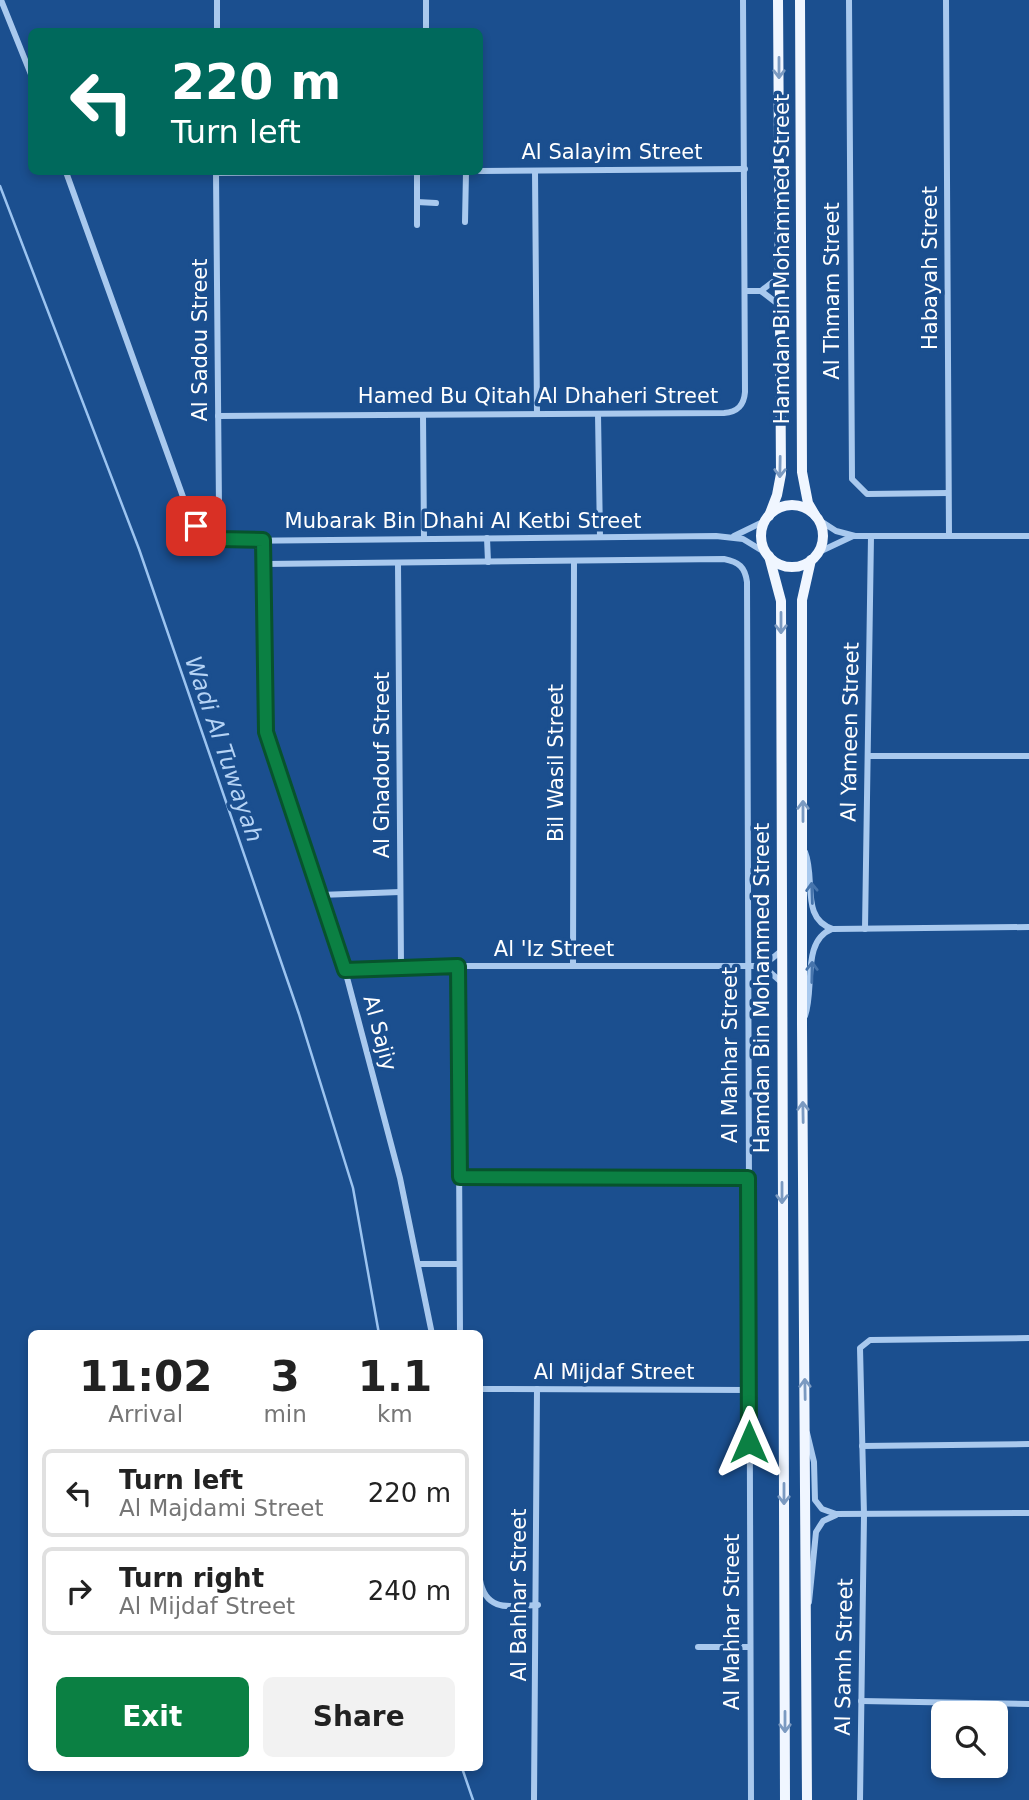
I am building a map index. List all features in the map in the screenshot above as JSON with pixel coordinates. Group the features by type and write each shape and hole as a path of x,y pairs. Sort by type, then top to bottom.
{"main road":[{"name":"Hamdan Bin Mohammed Street","path":"767,518 781,474 778,0"},
{"name":"Hamdan Bin Mohammed Street","path":"800,0 802,472 805,492 817,518"},
{"path":"787,506 807,509 817,518 823,536 815,556 794,567 785,566 767,555 761,537 767,518 787,506"},
{"name":"Hamdan Bin Mohammed Street","path":"767,555 781,601 785,1800"},
{"name":"Hamdan Bin Mohammed Street","path":"807,1800 802,600 815,556"}],"street":[{"path":"1,0 28,67"},
{"path":"217,0 217,28"},
{"path":"426,0 426,28"},
{"name":"Hamed Bu Qitah Al Dhaheri Street","path":"218,416 724,413 737,410 745,396 743,0"},
{"name":"Al Thmam Street","path":"849,0 852,479 867,494 948,494"},
{"name":"Habayah Street","path":"946,0 949,536"},
{"name":"Al Salayim Street","path":"483,171 745,169"},
{"path":"535,171 537,414"},
{"name":"Mubarak Bin Dhahi Al Ketbi Street","path":"67,175 191,519 202,531 218,539 263,540 734,537 751,542 767,555"},
{"name":"Al Sadou Street","path":"216,175 219,508"},
{"path":"416,225 417,175"},
{"path":"466,175 466,222"},
{"path":"417,202 436,203"},
{"path":"761,291 780,276"},
{"path":"745,291 761,291 780,305"},
{"path":"598,414 600,537"},
{"path":"423,415 424,539"},
{"name":"Mubarak Bin Dhahi Al Ketbi Street","path":"734,537 767,518"},
{"path":"817,518 836,531 855,536 1029,536"},
{"path":"815,556 855,536"},
{"name":"Al Yameen Street","path":"865,929 871,536"},
{"path":"487,538 488,562"},
{"name":"Al Sajiy","path":"263,540 266,732 345,970 420,1264 431,1330"},
{"name":"Al Mahhar Street","path":"264,564 724,559 739,564 744,569 747,595 751,1800"},
{"name":"Bil Wasil Street","path":"573,966 574,561"},
{"name":"Al Ghadouf Street","path":"398,563 401,966"},
{"path":"868,756 1029,756"},
{"path":"803,847 810,868 815,918 833,929"},
{"path":"320,895 400,892"},
{"path":"802,1024 811,990 813,946 819,935 833,929 1029,927"},
{"path":"781,982 774,972 763,966 782,949"},
{"name":"Al 'Iz Street","path":"345,970 401,966 763,966"},
{"path":"458,966 460,1330"},
{"path":"460,1177 748,1178"},
{"path":"420,1264 459,1264"},
{"name":"Al Samh Street","path":"860,1800 864,1515 860,1348 870,1340 1029,1338"},
{"name":"Al Mijdaf Street","path":"483,1389 748,1391"},
{"name":"Al Bahhar Street","path":"534,1800 538,1605 537,1389"},
{"path":"806,1428 814,1462 816,1500 822,1509 836,1514 864,1515 1029,1514"},
{"path":"862,1446 1029,1444"},
{"path":"806,1614 814,1574 816,1532 823,1521 836,1514"},
{"path":"483,1591 485,1598 497,1606 538,1605"},
{"path":"698,1647 750,1647"},
{"path":"861,1701 1029,1704"}],"waterway":[{"name":"Wadi Al Tuwayah","path":"0,186 139,549 299,1014 353,1188 378,1330"},
{"name":"Wadi Al Tuwayah","path":"463,1771 473,1800"}],"route":[{"path":"196,526 218,539 263,540 265,718 268,746 345,970 458,966 460,1177 748,1178 749,1442"}]}
